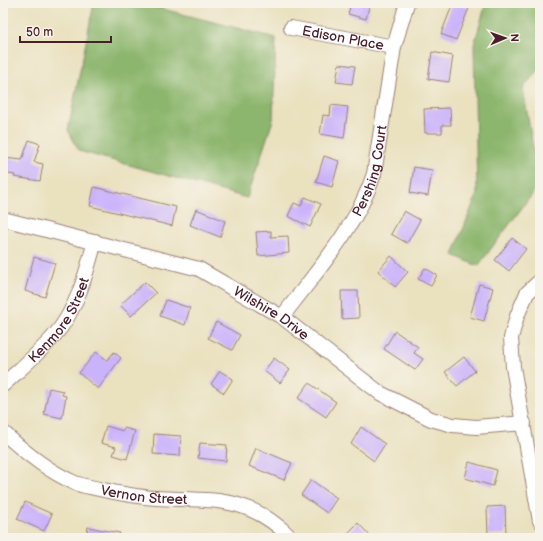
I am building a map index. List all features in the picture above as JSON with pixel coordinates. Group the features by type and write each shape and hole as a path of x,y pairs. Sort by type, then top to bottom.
{"street":[{"name":"Pershing Court","path":"282,317 351,224 368,190 374,174 394,47 407,3"},
{"name":"Edison Place","path":"291,28 394,47"},
{"name":"Wilshire Drive","path":"3,219 199,269 282,317 380,392 431,419 453,425 476,427 524,423"},
{"name":"Kenmore Street","path":"3,385 55,335 72,309 85,278 94,241"},
{"path":"540,281 527,293 517,316 511,338 513,367 540,521"},
{"name":"Vernon Street","path":"3,432 24,452 76,483 119,493 155,498 224,500 252,509 283,529 291,538"}],"green space":[{"path":"94,3 156,3 155,7 276,38 273,120 247,198 79,151 68,130"},
{"path":"486,3 540,3 540,68 523,88 535,159 540,167 540,184 478,266 453,255 477,194 474,45"}],"building":[{"path":"351,3 370,3 366,19 348,14"},
{"path":"453,3 469,8 456,40 441,34"},
{"path":"432,52 453,56 449,82 428,79"},
{"path":"339,64 355,66 352,84 336,82"},
{"path":"331,105 348,107 344,138 320,134 323,115 330,116"},
{"path":"450,108 451,125 442,125 442,133 425,133 424,109"},
{"path":"29,140 40,144 34,162 43,164 40,181 14,177 15,175 3,173 4,158 22,160"},
{"path":"324,156 339,161 332,187 316,182"},
{"path":"414,167 432,170 428,196 410,193"},
{"path":"94,187 176,207 172,226 90,206"},
{"path":"305,197 321,204 310,227 288,216 294,203 301,206"},
{"path":"196,209 225,221 220,237 190,225"},
{"path":"404,211 420,220 407,243 391,234"},
{"path":"271,231 271,237 288,236 289,253 258,256 256,232"},
{"path":"512,238 526,249 509,271 495,260"},
{"path":"391,256 408,272 395,287 378,271"},
{"path":"34,257 55,263 45,297 25,291"},
{"path":"425,268 437,275 431,286 418,279"},
{"path":"145,282 156,293 131,316 120,305"},
{"path":"479,284 493,288 484,321 470,317"},
{"path":"341,291 358,291 359,318 342,319"},
{"path":"166,300 190,308 185,325 160,316"},
{"path":"216,322 240,335 232,350 208,338"},
{"path":"395,331 418,347 414,353 423,359 415,370 384,349"},
{"path":"96,352 107,360 114,352 121,358 98,389 79,373"},
{"path":"464,357 475,371 457,386 445,372"},
{"path":"274,358 290,370 280,383 264,371"},
{"path":"220,371 233,379 224,393 211,384"},
{"path":"309,383 336,402 326,417 298,398"},
{"path":"49,388 63,391 62,395 66,396 62,418 44,414"},
{"path":"106,426 123,431 124,428 135,431 127,459 113,455 116,447 101,443"},
{"path":"361,427 385,444 374,461 351,444"},
{"path":"154,434 181,436 180,456 153,454"},
{"path":"200,443 227,445 226,461 198,458"},
{"path":"256,448 292,463 284,480 249,466"},
{"path":"469,462 497,470 493,486 465,478"},
{"path":"311,480 337,498 327,513 301,495"},
{"path":"25,502 52,514 44,531 17,519"},
{"path":"505,506 506,534 488,535 487,507"},
{"path":"358,523 372,538 343,538"},
{"path":"88,527 120,533 119,538 86,538"}]}
